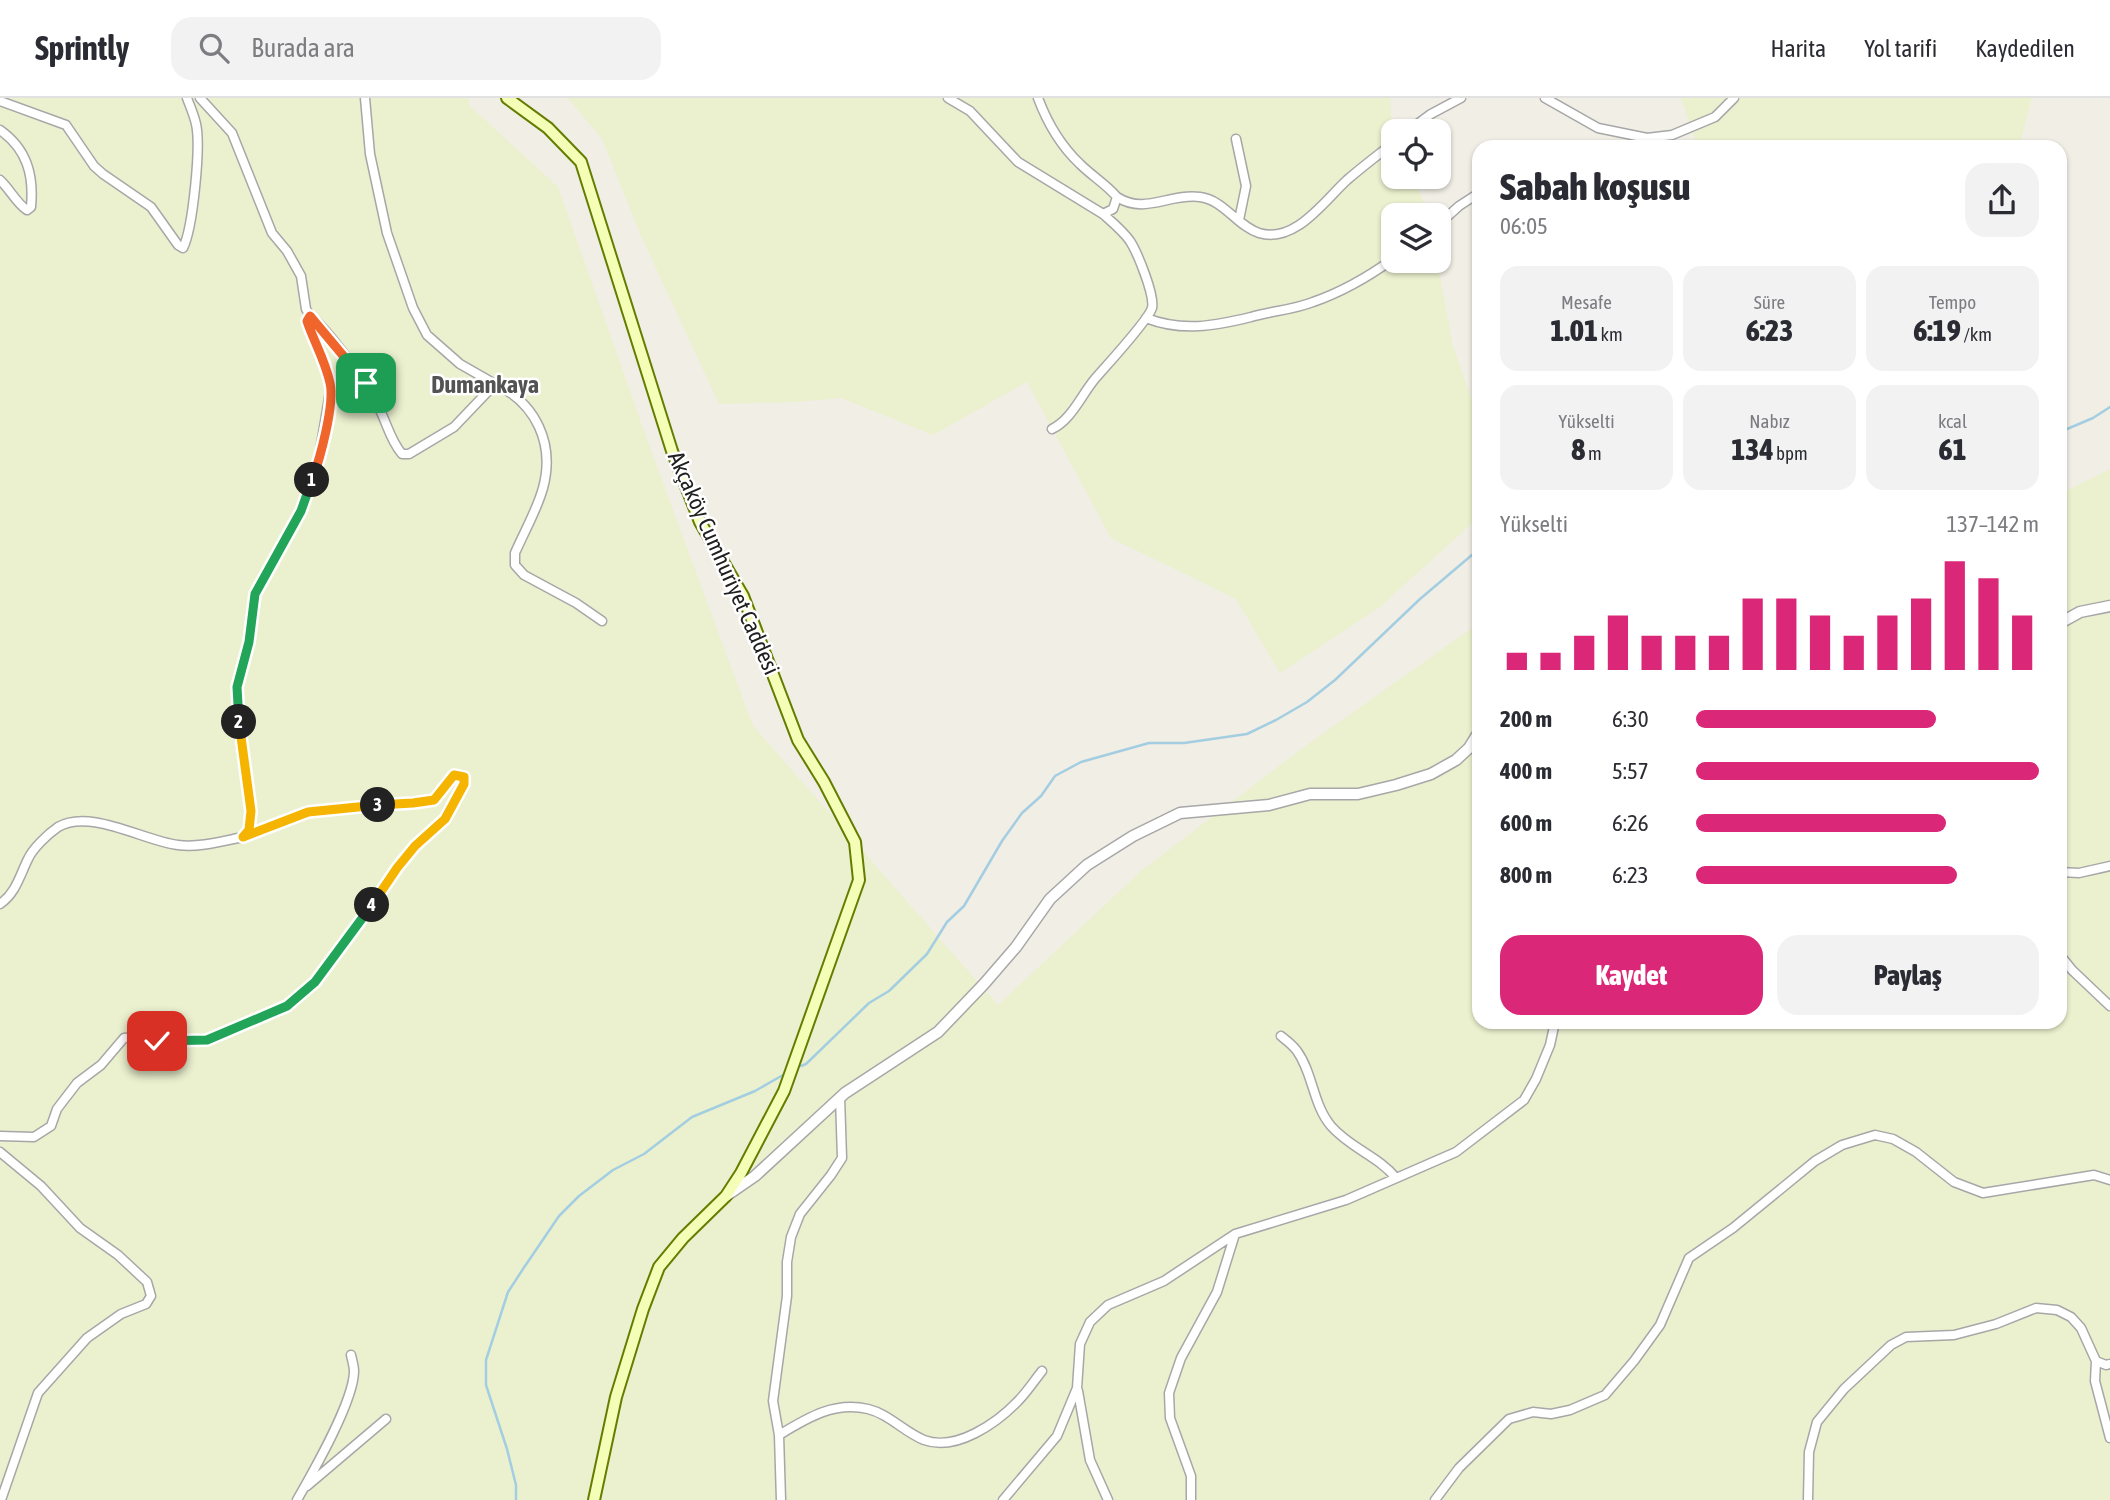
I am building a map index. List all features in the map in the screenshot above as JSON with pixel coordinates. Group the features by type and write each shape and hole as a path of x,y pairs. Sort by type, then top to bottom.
{"main road":[{"name":"Akçaköy Cumhuriyet Caddesi","path":"507,98 548,128 581,162 672,451 700,522 743,596 799,740 855,842 859,880 784,1091 726,1196 682,1238 659,1267 616,1397 594,1500"}],"street":[{"path":"0,101 66,125 94,166 151,207 178,246 183,248 192,211 197,154 197,125 187,98"},
{"path":"200,98 232,133 272,233 287,251 301,276 306,309 366,383 394,445 402,454 409,454 454,427 495,384"},
{"path":"365,98 370,154 387,233 413,308 427,335 460,364 510,391 528,406 540,426 547,450 543,487 515,553 515,565 524,575 576,603 602,621"},
{"path":"948,98 970,111 1018,162 1103,214 1121,230 1135,250 1151,295 1152,307 1146,318 1076,402 1063,423 1052,429"},
{"path":"1038,98 1045,116 1064,146 1081,165 1127,204 1139,206 1173,198 1198,196 1210,199 1259,233 1283,233 1313,214 1346,181 1381,153"},
{"path":"1424,119 1461,98"},
{"path":"1545,98 1598,128 1647,138 1672,135 1715,117 1734,98"},
{"path":"0,130 11,138 27,159 32,188 31,207 27,210 21,206 16,196 0,180"},
{"path":"1236,139 1246,186 1239,220"},
{"path":"1103,214 1113,209 1117,197"},
{"path":"1451,215 1472,198"},
{"path":"1146,318 1181,327 1207,327 1230,323 1313,303 1359,282 1381,267"},
{"path":"243,837 249,830 251,811 239,733 237,687 249,642 255,594 305,499 318,463 331,386 318,344 307,321 310,316"},
{"path":"2067,619 2080,612 2110,606"},
{"path":"726,1196 755,1176 840,1097 901,1054 938,1032 1008,956 1050,899 1087,865 1133,836 1180,813 1269,805 1310,794 1358,794 1396,785 1430,774 1456,760 1472,743"},
{"path":"0,904 8,898 22,876 29,856 59,827 81,821 178,845 243,837 308,812 434,800 454,775 464,777 464,784 445,819 415,846 397,868 364,918 315,982 287,1006 207,1040 157,1041 124,1038 101,1065 77,1083 57,1110 51,1126 34,1137 0,1136"},
{"path":"2067,872 2080,873 2110,866"},
{"path":"2067,964 2110,1006"},
{"path":"1108,1500 1090,1460 1077,1388 1080,1344 1090,1322 1108,1305 1164,1281 1236,1234 1346,1200 1456,1152 1524,1100 1536,1079 1553,1029"},
{"path":"1281,1035 1298,1052 1314,1094 1331,1126 1349,1142 1379,1161 1396,1178"},
{"path":"781,1500 779,1435 773,1401 787,1296 787,1262 791,1237 800,1214 842,1158 840,1097"},
{"path":"1435,1500 1459,1468 1509,1419 1533,1412 1551,1414 1570,1410 1605,1395 1660,1325 1689,1258 1733,1228 1815,1161 1842,1145 1875,1135 1893,1139 1916,1152 1954,1182 1983,1193 2094,1175 2110,1180"},
{"path":"0,1152 41,1186 80,1228 118,1255 147,1283 151,1296 146,1304 121,1314 88,1338 38,1393 1,1500"},
{"path":"1191,1500 1191,1476 1170,1418 1169,1393 1181,1358 1217,1292 1236,1234"},
{"path":"1808,1500 1808,1451 1817,1422 1844,1389 1891,1345 1906,1338 1954,1335 1996,1324 2036,1308 2057,1310 2071,1317 2081,1328 2096,1361 2095,1381 2110,1438"},
{"path":"296,1500 350,1395 354,1371 351,1355"},
{"path":"2096,1361 2110,1364"},
{"path":"779,1435 820,1412 857,1407 881,1413 922,1440 947,1443 969,1435 1000,1416 1019,1400 1042,1371"},
{"path":"1003,1500 1057,1436 1077,1388"},
{"path":"302,1490 386,1419"}],"green space":[{"path":"0,98 468,98 470,106 558,187 653,456 753,726 998,1005 1141,871 1304,747 1472,628 1472,1029 2067,1029 2067,490 2110,469 2110,1500 0,1500"},
{"path":"568,98 1390,98 1392,119 1381,119 1381,189 1418,189 1424,203 1381,203 1381,273 1439,273 1453,346 1472,400 1472,523 1380,607 1280,673 1236,599 1111,538 1027,382 933,435 841,398 719,404 641,236 602,139"},
{"path":"1681,98 2032,98 2021,140 1695,140"}],"waterway":[{"path":"2067,429 2110,407"},
{"path":"801,1066 869,1003 889,991 927,954 947,922 964,906 1002,841 1022,813 1041,796 1055,776 1081,762 1149,743 1184,743 1247,734 1276,720 1307,702 1335,680 1420,599 1472,555"},
{"path":"516,1500 516,1485 507,1449 486,1385 486,1360 508,1292 559,1216 579,1196 613,1170 644,1154 692,1117 755,1091 783,1075"}],"district":[{"name":"Dumankaya","path":"485,384"}],"route":[{"path":"157,1041 207,1040 287,1006 315,982 364,918 397,868 415,846 445,819 464,784 464,777 454,775 434,800 308,812 243,837 249,830 251,811 239,733 237,687 249,642 255,594 301,511 318,463 326,426 331,386 318,344 309,328 307,321 310,316 366,383"}]}
